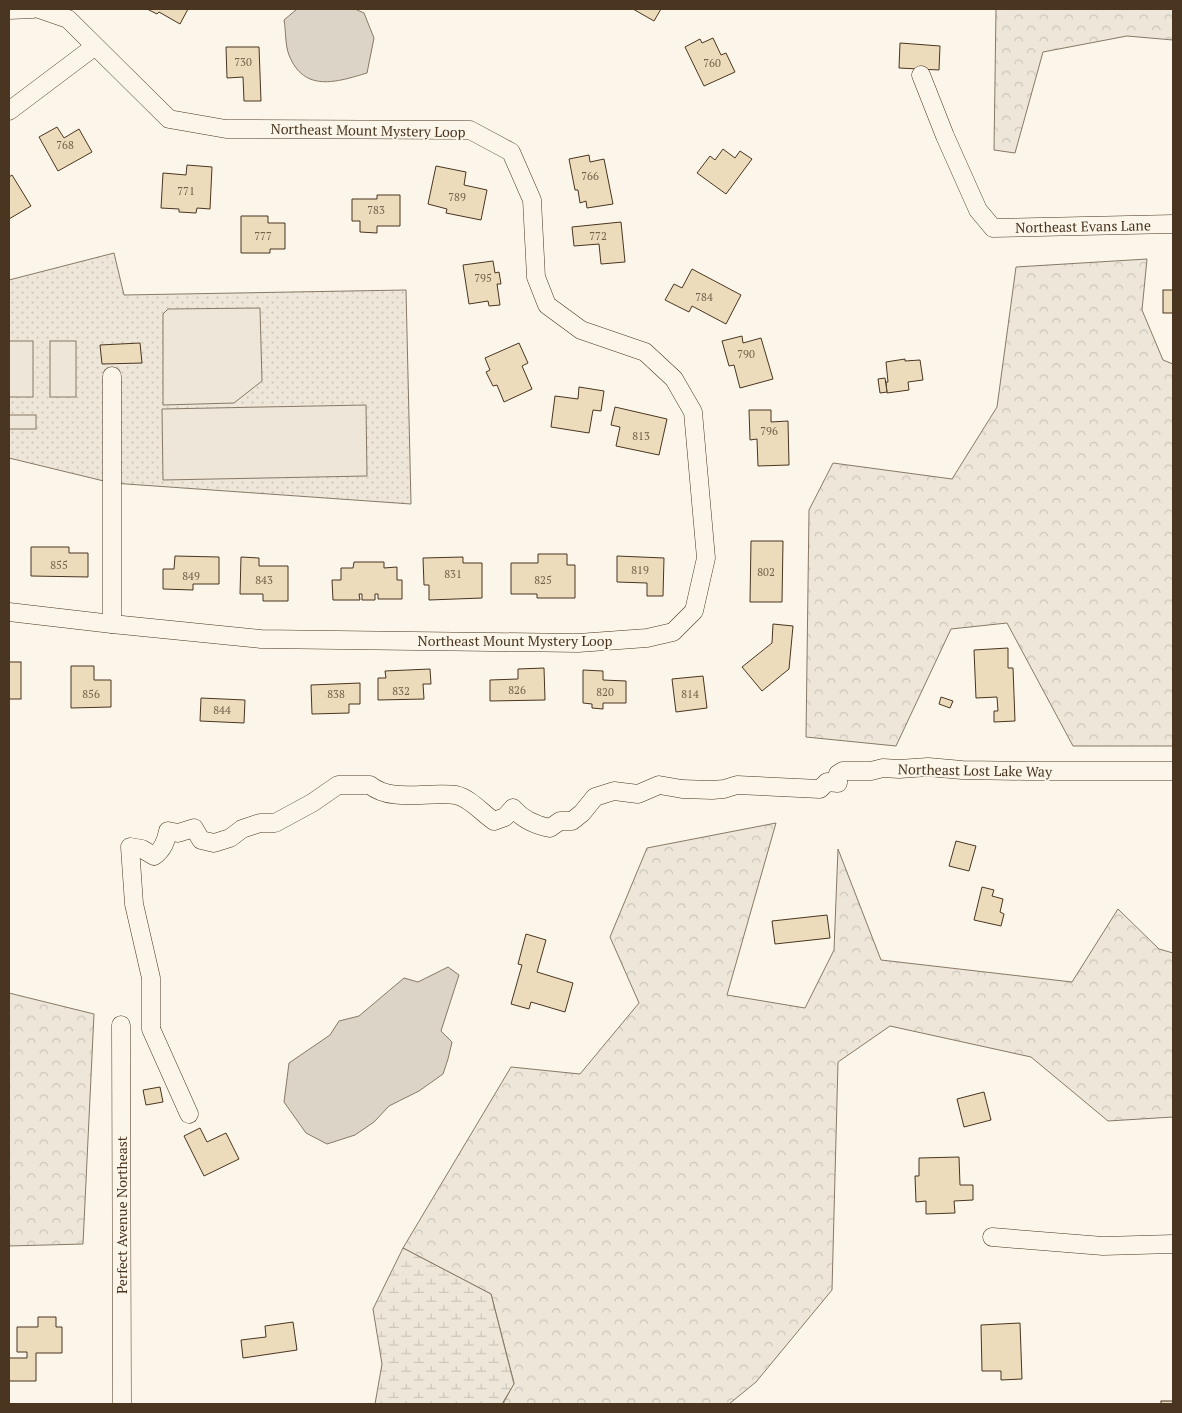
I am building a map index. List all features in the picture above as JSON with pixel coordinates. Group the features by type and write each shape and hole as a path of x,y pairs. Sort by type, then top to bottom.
{"street":[{"path":"9,10 33,9"},
{"name":"Northeast Mount Mystery Loop","path":"9,612 261,638 578,643 647,638 673,632 694,612 706,558 693,412 674,379 646,352 581,330 547,305 536,277 532,200 511,152 470,130 226,129 169,119 68,20 39,9"},
{"path":"9,111 94,47"},
{"name":"Northeast Evans Lane","path":"921,75 945,136 978,210 993,228 1173,224"},
{"path":"112,376 112,624"},
{"name":"Northeast Lost Lake Way","path":"189,1114 151,1029 151,978 134,904 130,847 142,849 154,856 160,852 168,831 178,833 194,828 201,840 214,843 230,838 242,829 260,823 275,822 312,803 338,785 370,785 378,792 405,795 456,795 464,798 494,820 506,817 513,808 523,818 539,826 550,828 560,821 572,821 596,797 614,791 638,794 659,785 682,789 712,790 737,785 820,789 827,782 838,782 838,774 843,771 871,771 883,768 928,767 962,770 1026,771 1173,771"},
{"name":"Perfect Avenue Northeast","path":"121,1025 122,1404"},
{"path":"992,1237 1103,1246 1173,1244"}],"green space":[{"path":"996,9 1173,9 1173,40 1127,36 1043,52 1015,153 994,150"},
{"path":"114,253 124,295 406,290 411,504 112,483 9,458 9,280"},
{"path":"1147,259 1142,310 1163,360 1173,364 1173,746 1073,746 1007,623 951,629 896,746 806,737 809,510 833,463 952,479 997,407 1016,267"},
{"path":"260,308 262,381 234,403 163,405 163,314 168,309"},
{"path":"9,341 33,341 33,397 9,397"},
{"path":"50,341 76,341 76,397 50,397"},
{"path":"366,405 367,476 163,480 162,409"},
{"path":"9,415 36,415 36,429 9,429"},
{"path":"776,823 727,995 805,1008 834,950 838,849 881,960 1072,982 1118,909 1159,949 1173,953 1173,1117 1108,1121 1031,1057 890,1026 838,1062 832,1290 756,1382 729,1404 503,1404 514,1383 491,1294 403,1248 511,1067 580,1074 639,1003 610,937 647,848"},
{"path":"9,993 94,1014 83,1244 9,1246"},
{"path":"403,1248 491,1294 514,1384 502,1404 375,1404 382,1364 373,1309"}],"shaded area":[{"path":"297,9 355,9 364,13 374,38 367,73 322,82 312,80 303,75 295,67 289,55 284,20"},
{"path":"448,967 459,975 441,1031 452,1042 443,1074 419,1091 389,1106 374,1122 355,1135 327,1144 306,1133 284,1102 289,1063 330,1035 339,1021 359,1016 404,978 418,982"}],"building":[{"path":"147,9 188,9 180,24 159,12 157,14"},
{"path":"633,9 661,9 654,21"},
{"path":"713,38 721,55 726,53 735,72 704,86 685,47 700,39 702,43"},
{"path":"900,43 940,46 939,70 899,68"},
{"path":"226,47 259,47 261,101 244,101 243,77 227,78"},
{"path":"57,127 64,138 79,129 92,152 58,171 39,137"},
{"path":"723,149 735,158 740,151 752,159 726,194 697,173 710,156 715,160"},
{"path":"589,155 590,162 604,159 613,204 587,208 586,201 580,203 578,190 575,190 569,159"},
{"path":"187,165 212,167 210,209 197,208 196,213 179,212 179,209 161,208 163,173 186,175"},
{"path":"436,166 466,172 464,185 487,190 481,220 446,213 447,209 428,204"},
{"path":"12,175 31,206 9,219 9,177"},
{"path":"377,195 400,195 400,226 377,226 377,233 360,232 360,221 352,221 352,199 377,199"},
{"path":"241,216 268,216 268,223 285,223 285,249 270,249 270,253 241,253"},
{"path":"621,222 625,262 601,264 599,244 574,246 572,227"},
{"path":"493,261 495,273 499,272 501,284 497,284 500,305 489,306 488,301 469,304 463,265"},
{"path":"692,269 741,295 726,324 692,306 689,312 665,300 674,284 682,288"},
{"path":"1163,290 1173,290 1173,313 1163,313"},
{"path":"742,336 743,343 761,338 773,379 740,388 734,365 729,366 722,341"},
{"path":"140,343 142,363 102,364 100,345"},
{"path":"519,343 528,363 522,366 532,389 504,402 497,385 493,386 486,372 490,370 485,358"},
{"path":"905,359 905,361 920,360 923,380 908,382 909,390 887,393 886,362"},
{"path":"885,378 887,392 880,393 878,379"},
{"path":"579,387 604,391 601,411 593,410 589,433 551,427 555,396 578,399"},
{"path":"615,407 667,419 659,455 616,446 620,427 611,425"},
{"path":"749,410 771,410 771,422 788,421 789,465 758,466 757,439 750,440"},
{"path":"751,541 783,541 782,602 750,602"},
{"path":"31,547 69,547 69,553 88,553 88,577 31,576"},
{"path":"538,554 567,554 567,565 575,565 575,598 537,598 537,594 511,594 511,563 538,563"},
{"path":"175,556 219,557 219,584 193,584 193,590 163,589 163,569 174,569"},
{"path":"617,556 664,558 663,596 647,596 647,583 617,582"},
{"path":"241,557 259,558 259,566 288,566 288,601 263,601 263,594 240,594"},
{"path":"463,557 463,563 482,563 482,598 429,600 429,585 424,585 423,558"},
{"path":"354,562 384,562 384,568 397,567 397,580 402,580 402,599 378,599 378,594 375,594 375,600 362,600 362,594 359,594 360,600 333,600 332,580 341,580 341,568 353,568"},
{"path":"773,624 793,626 789,669 762,691 742,667 772,643"},
{"path":"1008,648 1008,668 1013,668 1015,721 994,722 994,711 998,711 997,697 976,698 974,650"},
{"path":"9,662 21,662 21,699 9,699"},
{"path":"71,666 94,666 94,680 111,680 111,707 71,708"},
{"path":"544,668 545,700 490,701 490,680 518,679 518,669"},
{"path":"430,669 431,684 423,684 424,699 378,700 378,678 386,678 385,671"},
{"path":"583,670 603,671 603,680 626,681 626,703 603,703 603,709 592,708 592,704 583,703"},
{"path":"703,676 707,708 676,712 672,679"},
{"path":"360,683 360,704 349,704 349,713 312,714 311,685"},
{"path":"941,697 953,701 950,708 939,704"},
{"path":"201,698 245,700 244,723 200,721"},
{"path":"956,841 976,846 969,871 949,866"},
{"path":"982,887 994,890 992,896 1003,899 1000,912 1004,914 1001,926 974,920"},
{"path":"827,915 830,938 775,944 772,921"},
{"path":"526,934 546,940 537,972 573,983 565,1012 531,1002 529,1009 511,1004 522,965 518,964"},
{"path":"160,1087 163,1102 146,1105 143,1090"},
{"path":"984,1092 991,1120 964,1127 957,1099"},
{"path":"200,1128 207,1142 226,1133 239,1159 204,1176 184,1136"},
{"path":"959,1157 960,1185 973,1185 973,1200 954,1201 955,1213 926,1214 926,1201 916,1202 915,1176 919,1176 919,1158"},
{"path":"38,1317 56,1317 56,1327 62,1327 62,1353 36,1353 36,1381 9,1381 9,1358 27,1358 27,1352 17,1352 17,1327 38,1327"},
{"path":"293,1322 297,1350 243,1358 241,1340 266,1337 265,1326"},
{"path":"1020,1323 1022,1379 1001,1380 1001,1371 982,1371 981,1325"},
{"path":"1161,1401 1173,1401 1173,1404 1161,1404"}]}
